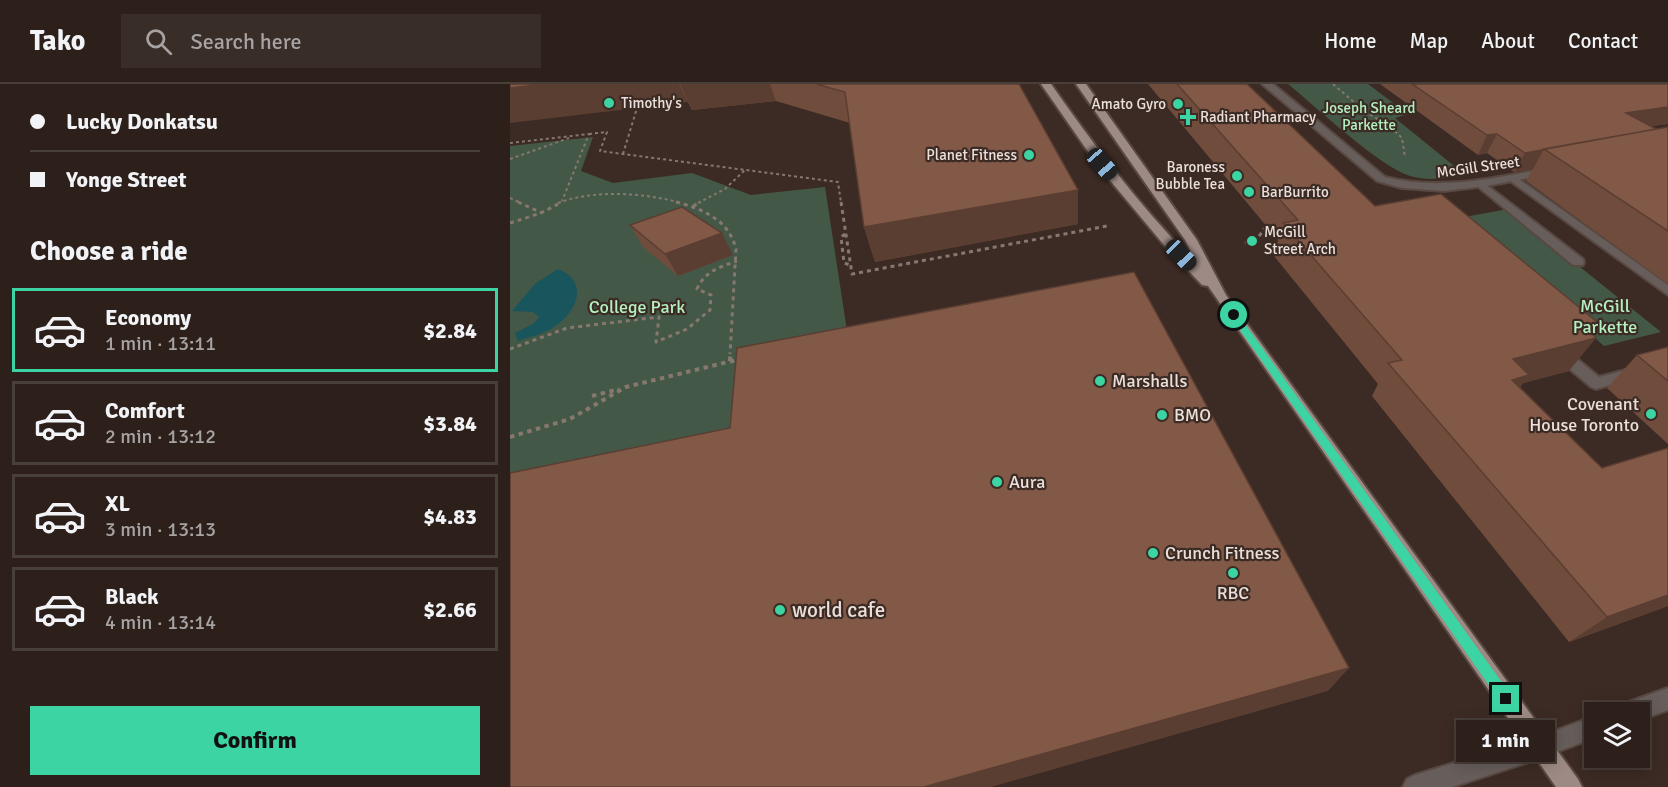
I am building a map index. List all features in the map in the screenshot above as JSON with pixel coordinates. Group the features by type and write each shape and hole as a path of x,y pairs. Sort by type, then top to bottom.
{"main road":[{"path":"1046,84 1102,164 1168,242 1220,296"},
{"path":"1081,84 1191,240 1220,296 1570,787"}],"street":[{"name":"McGill Street","path":"1267,84 1381,179 1397,185 1427,189 1557,170"},
{"path":"1513,178 1668,291"},
{"path":"1480,183 1578,262"},
{"path":"1571,362 1596,383 1668,364"},
{"path":"1650,705 1668,699"},
{"path":"1415,787 1541,747 1584,731"}],"path":[{"path":"1333,84 1363,110 1389,126 1402,138 1405,161"},
{"path":"623,154 637,108"},
{"path":"510,143 607,132 600,151 838,182 845,233 841,237 844,263 850,265 852,274 1107,226"},
{"path":"561,202 589,134"},
{"path":"510,159 577,135"},
{"path":"693,206 725,189 746,169"},
{"path":"510,224 542,213 561,202 597,196 662,197 711,214 724,224 732,235 738,261 730,361"},
{"path":"510,198 542,213"},
{"path":"1245,243 1258,238 1264,229 1275,228"},
{"path":"510,349 567,328 659,317 656,342 687,329 710,310 711,295 697,289 700,280 711,269 738,261"},
{"path":"591,396 742,359"},
{"path":"510,437 570,419 626,387"}],"green space":[{"name":"Joseph Sheard Parkette","path":"1288,84 1368,84 1408,114 1395,118 1464,174 1427,179 1401,172 1368,151"},
{"name":"College Park","path":"593,137 581,171 613,183 692,173 751,195 825,187 851,357 741,456 510,507 510,146"},
{"name":"McGill Parkette","path":"1508,209 1661,332 1604,346 1459,218"}],"water":[{"path":"558,269 574,281 577,297 574,305 562,321 554,327 518,341 515,333 533,324 539,317 533,312 512,311 535,284"}],"building":[{"path":"510,84 545,84 510,88"},
{"path":"816,84 1019,84 1078,190 864,227 845,92"},
{"path":"1177,84 1247,84 1375,206 1441,194 1597,322 1588,328 1596,338 1513,359 1529,375 1512,380 1602,468 1668,448 1668,595 1607,617 1388,363 1402,360 1283,223 1298,220"},
{"path":"1412,84 1668,84 1668,107 1626,113 1656,129 1525,153 1497,134 1487,135"},
{"path":"1668,127 1668,231 1544,149"},
{"path":"682,207 722,233 665,254 630,225"},
{"path":"1134,272 1349,668 924,787 510,787 510,473 730,428 737,348"},
{"path":"1668,347 1668,381 1637,355"}],"place":[{"name":"Timothy's","path":"609,103"},
{"name":"Amato Gyro","path":"1178,104"},
{"name":"Radiant Pharmacy","path":"1188,117"},
{"name":"Planet Fitness","path":"1029,155"},
{"name":"Baroness Bubble Tea","path":"1237,176"},
{"name":"BarBurrito","path":"1249,192"},
{"name":"McGill Street Arch","path":"1252,241"},
{"name":"Marshalls","path":"1100,381"},
{"name":"Covenant House Toronto","path":"1651,414"},
{"name":"BMO","path":"1162,415"},
{"name":"Aura","path":"997,482"},
{"name":"Crunch Fitness","path":"1153,553"},
{"name":"RBC","path":"1233,573"},
{"name":"world cafe","path":"780,610"}],"route":[{"path":"1234,315 1506,699"}]}
